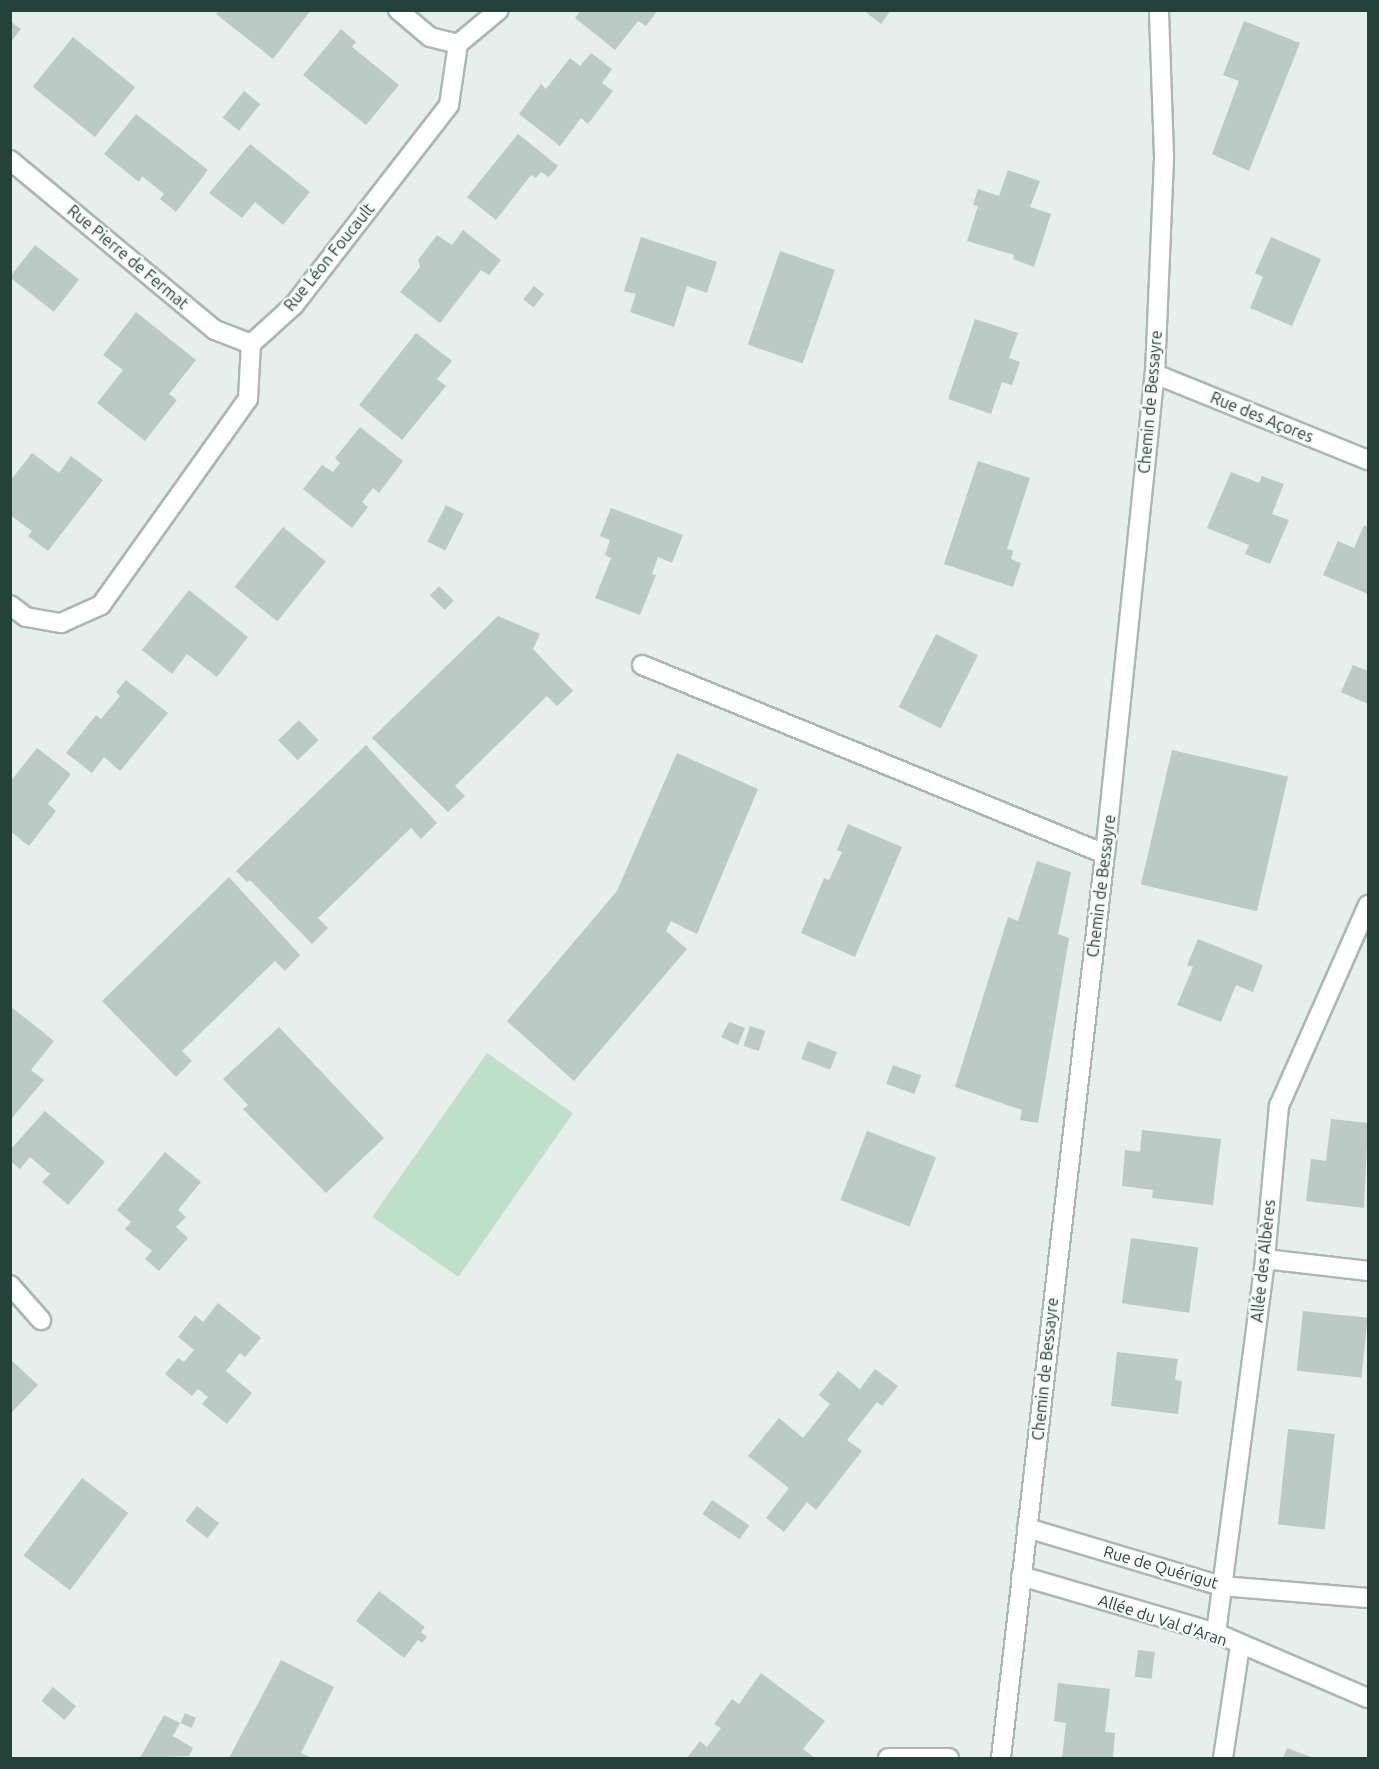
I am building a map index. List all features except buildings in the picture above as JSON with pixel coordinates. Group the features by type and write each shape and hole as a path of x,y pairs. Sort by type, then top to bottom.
{"street":[{"path":"398,10 430,37 458,44 499,10"},
{"name":"Chemin de Bessayre","path":"1001,1758 1105,854 1155,374 1164,156 1159,10"},
{"name":"Rue Léon Foucault","path":"251,344 294,305 449,105 458,44"},
{"name":"Rue Pierre de Fermat","path":"10,160 215,330 251,344"},
{"path":"10,605 26,616 61,624 101,605 248,399 251,344"},
{"name":"Rue des Açores","path":"1155,374 1368,460"},
{"path":"642,665 1105,854"},
{"name":"Allée des Albères","path":"1215,1634 1265,1259 1279,1106 1368,905"},
{"path":"1265,1259 1368,1270"},
{"path":"10,1285 41,1320"},
{"name":"Rue de Quérigut","path":"1027,1528 1221,1586 1368,1598"},
{"name":"Allée du Val d'Aran","path":"1021,1576 1215,1634 1368,1698"},
{"path":"1223,1758 1240,1645"},
{"path":"888,1758 949,1758"}],"green space":[{"path":"487,1053 573,1113 458,1277 372,1217"}]}
